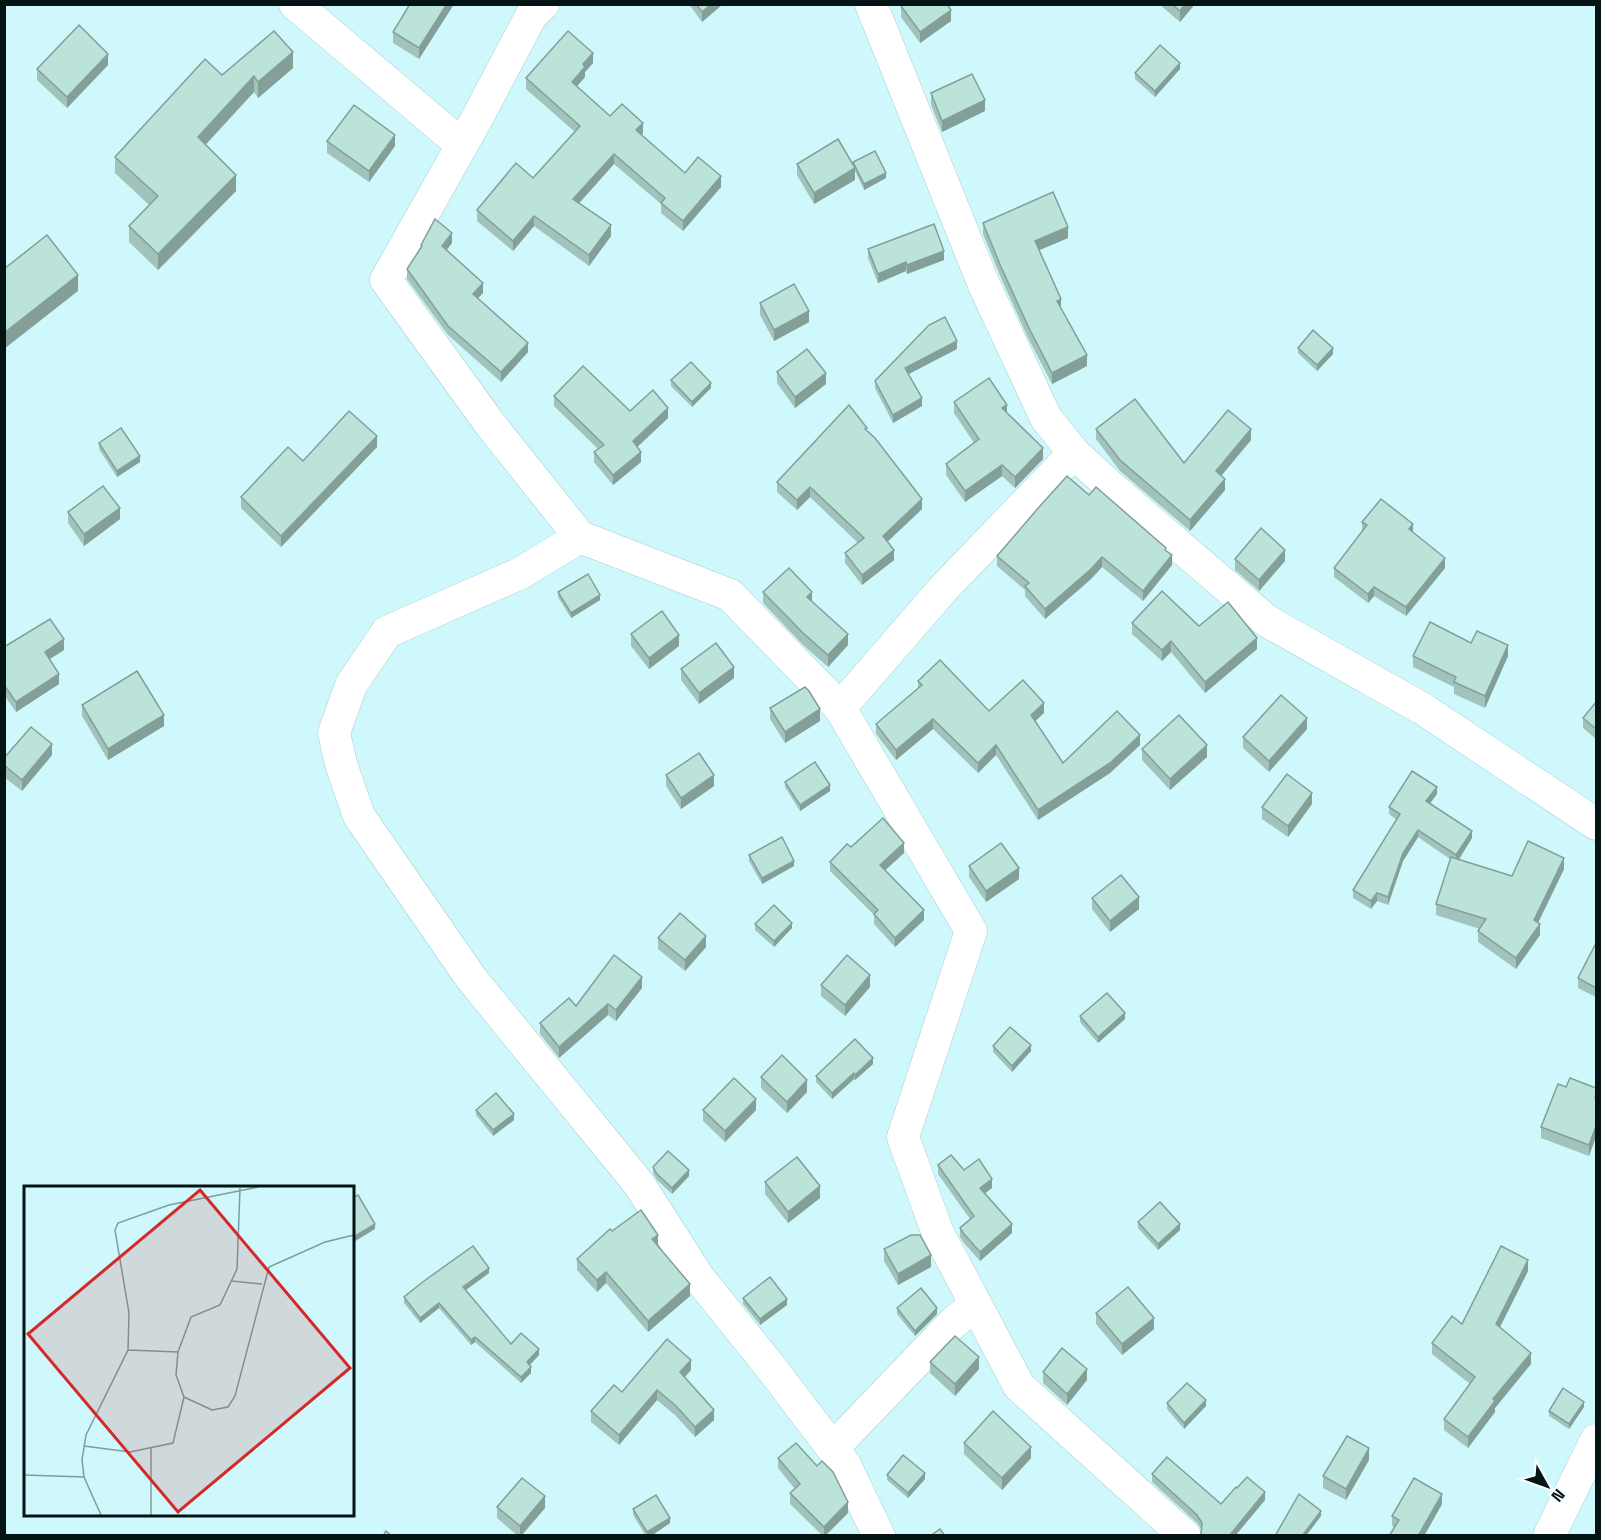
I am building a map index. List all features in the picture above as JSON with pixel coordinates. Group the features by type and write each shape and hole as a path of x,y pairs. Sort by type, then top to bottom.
{"street":[{"path":"295,4 462,145"},
{"path":"543,4 531,16 386,280 490,424 580,537 730,595 840,708 971,931 903,1137 937,1232 1018,1386 1185,1536"},
{"path":"871,4 984,285 1046,418 1074,453 1267,621 1423,709 1596,824"},
{"path":"840,708 943,589 1074,453"},
{"path":"580,537 521,573 387,632 351,685 334,732 341,764 359,816 471,978 639,1184 699,1278 845,1465 879,1536"},
{"path":"832,1448 953,1323 975,1305"},
{"path":"1549,1536 1596,1440"}],"building":[{"path":"410,4 447,4 419,48 393,32"},
{"path":"696,4 711,4 702,12"},
{"path":"903,4 947,4 951,10 920,32 901,6"},
{"path":"1172,4 1185,4 1180,11"},
{"path":"79,25 108,54 67,97 37,69"},
{"path":"274,31 293,52 258,82 254,76 198,137 236,175 158,254 129,226 158,196 115,157 205,59 222,75"},
{"path":"568,31 593,53 572,82 610,116 622,104 643,123 636,130 685,173 698,157 721,176 683,221 661,203 665,198 614,154 573,199 611,225 589,255 534,216 513,241 477,210 516,163 533,178 580,126 526,78"},
{"path":"1160,45 1180,63 1155,91 1135,73"},
{"path":"972,74 985,100 942,121 931,93"},
{"path":"354,105 395,135 369,171 327,141"},
{"path":"838,139 855,168 814,193 797,164"},
{"path":"875,151 886,173 864,184 853,162"},
{"path":"1053,192 1068,227 1035,241 1061,299 1057,301 1087,355 1052,373 1028,326 983,223"},
{"path":"435,219 452,233 442,246 483,283 473,294 528,343 501,372 448,326 407,269 422,246"},
{"path":"934,224 944,251 907,265 906,262 878,274 868,249"},
{"path":"47,235 78,275 4,333 4,269"},
{"path":"794,284 809,311 774,330 760,303"},
{"path":"945,317 957,341 905,368 922,398 893,415 875,381 929,325"},
{"path":"1313,330 1333,348 1317,365 1298,348"},
{"path":"807,349 826,373 795,397 777,372"},
{"path":"691,362 711,383 692,402 671,380"},
{"path":"583,366 630,411 653,390 668,408 633,441 641,452 613,475 594,452 604,445 554,396"},
{"path":"989,378 1007,405 1002,408 1043,448 1015,477 1002,465 965,491 946,464 979,439 954,402"},
{"path":"1135,399 1184,463 1228,410 1251,429 1216,471 1225,479 1190,520 1120,460 1096,429"},
{"path":"849,405 867,428 865,429 875,438 922,499 883,536 894,550 862,575 845,553 864,538 810,487 797,500 777,482"},
{"path":"349,411 377,436 281,536 241,497 288,447 303,461"},
{"path":"121,428 140,456 117,471 99,443"},
{"path":"1067,476 1089,495 1096,487 1172,555 1143,591 1102,557 1045,609 1025,586 1029,583 997,556"},
{"path":"103,486 120,508 84,534 68,512"},
{"path":"1381,499 1413,524 1409,529 1445,558 1406,607 1374,587 1368,594 1334,568 1367,525 1362,522"},
{"path":"1261,528 1285,550 1259,580 1235,559"},
{"path":"789,568 812,592 807,597 848,634 828,655 763,592"},
{"path":"588,574 600,595 571,613 558,592"},
{"path":"1162,591 1199,626 1228,602 1257,638 1205,682 1171,641 1162,650 1132,623"},
{"path":"662,611 679,635 649,658 631,634"},
{"path":"50,619 64,639 45,652 59,674 16,702 4,685 4,647"},
{"path":"1430,622 1471,643 1477,631 1508,645 1485,696 1454,682 1456,677 1413,656"},
{"path":"716,643 734,667 699,693 681,669"},
{"path":"940,660 989,711 1023,680 1044,703 1031,715 1063,763 1117,711 1140,735 1110,763 1038,810 996,745 978,763 933,719 896,750 876,724 922,685 918,681"},
{"path":"137,671 164,715 108,749 82,705"},
{"path":"805,687 820,709 785,732 770,708"},
{"path":"1281,695 1307,718 1269,761 1243,737"},
{"path":"1596,702 1596,729 1583,718"},
{"path":"1179,715 1207,745 1170,779 1142,749"},
{"path":"31,727 52,744 22,780 4,765 4,758"},
{"path":"699,753 714,775 681,798 666,775"},
{"path":"815,762 830,785 800,805 785,782"},
{"path":"1412,771 1437,787 1426,801 1472,831 1456,855 1418,830 1403,853 1388,897 1377,893 1371,901 1353,890 1400,814 1389,807"},
{"path":"1287,774 1312,793 1288,826 1262,807"},
{"path":"883,818 904,843 880,865 924,910 895,938 874,914 878,910 830,862 847,844 851,847"},
{"path":"782,837 794,861 762,878 749,855"},
{"path":"1528,841 1564,858 1534,920 1540,924 1516,958 1478,931 1486,919 1436,904 1451,857 1512,876"},
{"path":"1001,843 1019,868 986,891 969,866"},
{"path":"1121,875 1139,897 1110,921 1092,898"},
{"path":"774,905 792,923 774,941 755,924"},
{"path":"680,913 706,936 685,960 658,938"},
{"path":"1596,943 1596,988 1578,978"},
{"path":"614,955 642,977 616,1010 608,1004 559,1047 540,1023 569,998 576,1006"},
{"path":"847,955 870,975 845,1005 821,985"},
{"path":"1107,993 1125,1013 1098,1037 1080,1016"},
{"path":"1010,1027 1031,1045 1012,1066 993,1046"},
{"path":"855,1039 873,1058 832,1093 816,1076"},
{"path":"782,1055 807,1080 787,1102 761,1077"},
{"path":"734,1078 756,1099 725,1131 703,1110"},
{"path":"1570,1078 1596,1088 1596,1126 1589,1145 1541,1127 1558,1084 1566,1087"},
{"path":"496,1093 514,1114 493,1130 476,1110"},
{"path":"668,1151 689,1170 672,1188 653,1167"},
{"path":"951,1155 964,1170 979,1159 992,1179 980,1188 1012,1224 980,1252 960,1228 974,1216 938,1165"},
{"path":"797,1157 820,1186 788,1212 765,1182"},
{"path":"358,1195 375,1224 354,1237 354,1197"},
{"path":"1160,1202 1180,1224 1158,1244 1138,1222"},
{"path":"641,1210 658,1235 652,1239 690,1284 648,1321 606,1272 597,1280 577,1259 610,1229 612,1231"},
{"path":"911,1235 920,1235 931,1255 898,1274 884,1249"},
{"path":"473,1246 489,1268 463,1287 511,1344 521,1333 539,1349 527,1362 531,1367 521,1377 475,1337 471,1340 439,1303 420,1318 404,1297"},
{"path":"1501,1246 1528,1260 1496,1324 1531,1353 1493,1399 1495,1401 1468,1437 1444,1419 1475,1377 1432,1343 1452,1316 1462,1324"},
{"path":"770,1277 787,1299 760,1319 743,1298"},
{"path":"1128,1287 1154,1318 1122,1344 1096,1313"},
{"path":"921,1288 937,1308 915,1331 897,1308"},
{"path":"955,1336 979,1357 955,1384 930,1362"},
{"path":"667,1339 691,1360 680,1372 714,1410 695,1427 657,1390 619,1435 591,1411 614,1385 622,1392"},
{"path":"1062,1348 1087,1369 1067,1394 1043,1372"},
{"path":"1187,1383 1206,1400 1184,1423 1167,1403"},
{"path":"1563,1388 1584,1402 1569,1424 1549,1411"},
{"path":"993,1411 1031,1447 1002,1478 964,1443"},
{"path":"1347,1436 1369,1448 1346,1489 1323,1476"},
{"path":"796,1443 817,1466 822,1461 833,1472 848,1502 824,1527 790,1493 800,1484 778,1458"},
{"path":"903,1455 925,1473 908,1493 887,1475"},
{"path":"1167,1457 1221,1504 1247,1477 1265,1492 1229,1536 1203,1536 1201,1534 1202,1523 1197,1515 1152,1474"},
{"path":"522,1478 545,1496 520,1526 497,1507"},
{"path":"1414,1478 1442,1494 1418,1536 1389,1536 1399,1520 1392,1516"},
{"path":"1299,1494 1321,1511 1302,1536 1275,1536"},
{"path":"656,1495 670,1518 647,1532 633,1509"},
{"path":"940,1529 945,1536 930,1536"}]}
